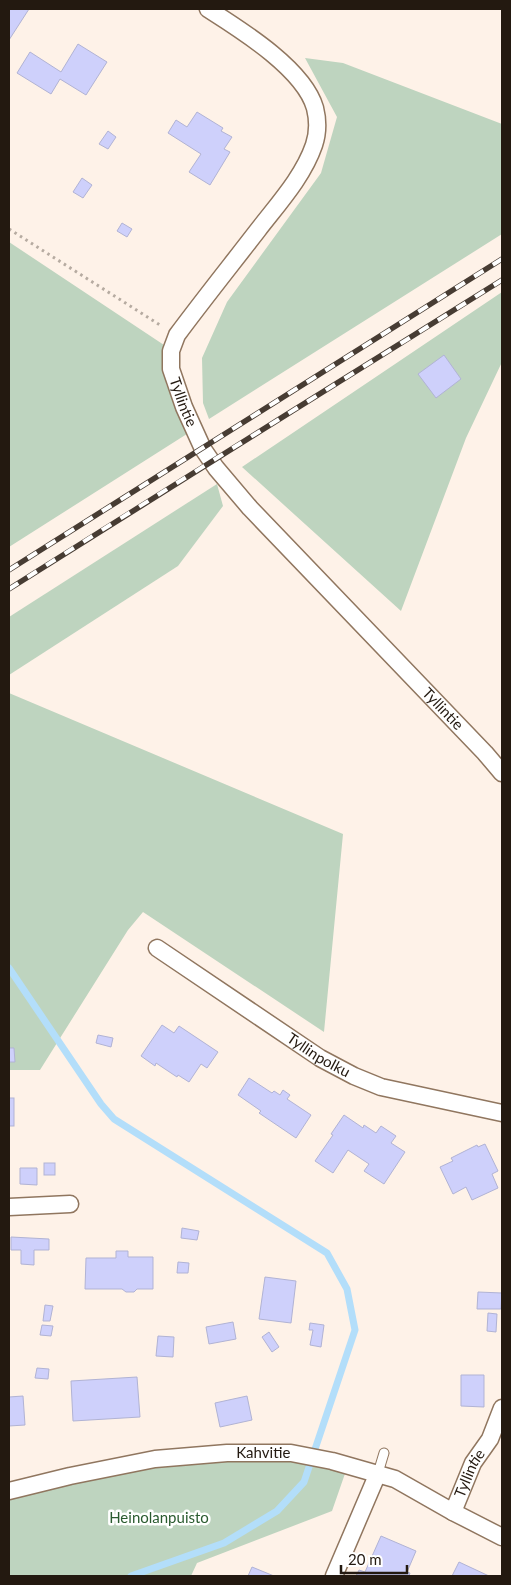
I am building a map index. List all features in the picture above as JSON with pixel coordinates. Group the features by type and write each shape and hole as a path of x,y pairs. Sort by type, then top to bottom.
{"street":[{"name":"Tyllintie","path":"208,9 272,54 293,72 306,89 314,107 318,124 314,144 305,164 287,192 177,336 171,351 170,369 184,407 203,449 216,468 250,508 485,752 502,773"},
{"name":"Tyllinpolku","path":"157,948 320,1058 354,1076 381,1087 502,1113"},
{"path":"9,1206 70,1204"},
{"name":"Tyllintie","path":"453,1512 473,1463 497,1429 502,1408"},
{"name":"Kahvitie","path":"9,1491 70,1476 156,1459 228,1453 290,1453 332,1461 395,1479 502,1537"},
{"path":"334,1576 378,1473"}],"lane":[{"path":"378,1473 384,1454"}],"path":[{"path":"9,229 177,336"}],"green space":[{"path":"305,58 343,63 502,124 502,234 209,419 203,403 202,358 227,302 321,173 337,117"},
{"path":"9,242 164,345 166,384 190,432 9,547"},
{"path":"502,292 502,362 466,438 401,611 242,467"},
{"path":"217,484 223,506 178,566 9,675 9,617"},
{"path":"9,693 343,834 324,1032 143,912 128,930 40,1070 9,1070"},
{"name":"Heinolanpuisto","path":"291,1453 348,1465 332,1511 197,1563 191,1576 9,1576 9,1494 155,1459"}],"building":[{"path":"9,9 29,9 9,40"},
{"path":"78,44 107,62 86,95 60,79 51,94 17,73 30,52 61,72"},
{"path":"197,112 223,128 221,131 232,137 224,149 230,152 210,185 189,172 201,154 168,133 176,120 187,127"},
{"path":"108,131 116,137 108,149 99,144"},
{"path":"82,178 92,185 83,198 73,192"},
{"path":"122,223 132,229 127,237 117,231"},
{"path":"444,355 461,379 436,398 418,374"},
{"path":"162,1025 174,1033 179,1026 218,1052 207,1068 201,1064 189,1082 178,1075 177,1077 156,1063 155,1066 141,1056"},
{"path":"98,1035 113,1038 111,1047 96,1043"},
{"path":"9,1048 14,1048 15,1062 9,1062"},
{"path":"249,1078 272,1093 274,1091 280,1095 283,1090 290,1095 287,1099 311,1115 296,1138 259,1113 261,1111 238,1095"},
{"path":"9,1098 14,1098 14,1126 9,1126"},
{"path":"344,1115 363,1128 364,1125 376,1133 381,1126 396,1136 391,1143 405,1152 384,1184 364,1171 369,1164 348,1150 333,1173 315,1161"},
{"path":"485,1144 498,1171 492,1174 498,1188 472,1200 466,1187 453,1194 440,1167 453,1161 451,1158 477,1145 478,1147"},
{"path":"44,1163 55,1163 55,1175 44,1175"},
{"path":"20,1168 37,1168 37,1185 20,1184"},
{"path":"182,1228 199,1231 197,1240 181,1238"},
{"path":"11,1237 49,1239 49,1250 34,1250 34,1265 21,1264 21,1250 11,1250"},
{"path":"116,1251 128,1251 128,1257 153,1257 153,1289 137,1289 134,1292 126,1292 122,1289 85,1289 86,1258 116,1258"},
{"path":"178,1262 189,1263 188,1273 177,1273"},
{"path":"265,1277 296,1281 291,1323 259,1319"},
{"path":"478,1292 502,1293 501,1309 477,1309"},
{"path":"45,1305 53,1306 50,1321 43,1321"},
{"path":"488,1313 497,1314 496,1332 487,1331"},
{"path":"233,1322 236,1339 209,1344 206,1327"},
{"path":"310,1323 324,1325 321,1347 310,1345 313,1330 309,1330"},
{"path":"42,1325 53,1326 51,1336 40,1335"},
{"path":"269,1332 279,1347 272,1352 262,1337"},
{"path":"158,1336 174,1337 173,1357 156,1356"},
{"path":"37,1368 49,1369 48,1379 35,1378"},
{"path":"461,1375 484,1375 484,1407 461,1406"},
{"path":"137,1377 140,1417 73,1421 71,1381"},
{"path":"23,1396 25,1425 9,1426 9,1397"},
{"path":"247,1396 252,1420 220,1427 215,1403"},
{"path":"381,1536 416,1551 407,1572 410,1573 409,1576 356,1576 359,1570 365,1572"},
{"path":"459,1562 489,1576 452,1576"},
{"path":"252,1567 274,1576 248,1576"}],"waterway":[{"path":"9,968 101,1104 114,1119 327,1253 347,1289 355,1330 304,1482 277,1511 224,1543 131,1576"}],"railway":[{"path":"9,570 502,259"},
{"path":"9,589 502,280"}]}
